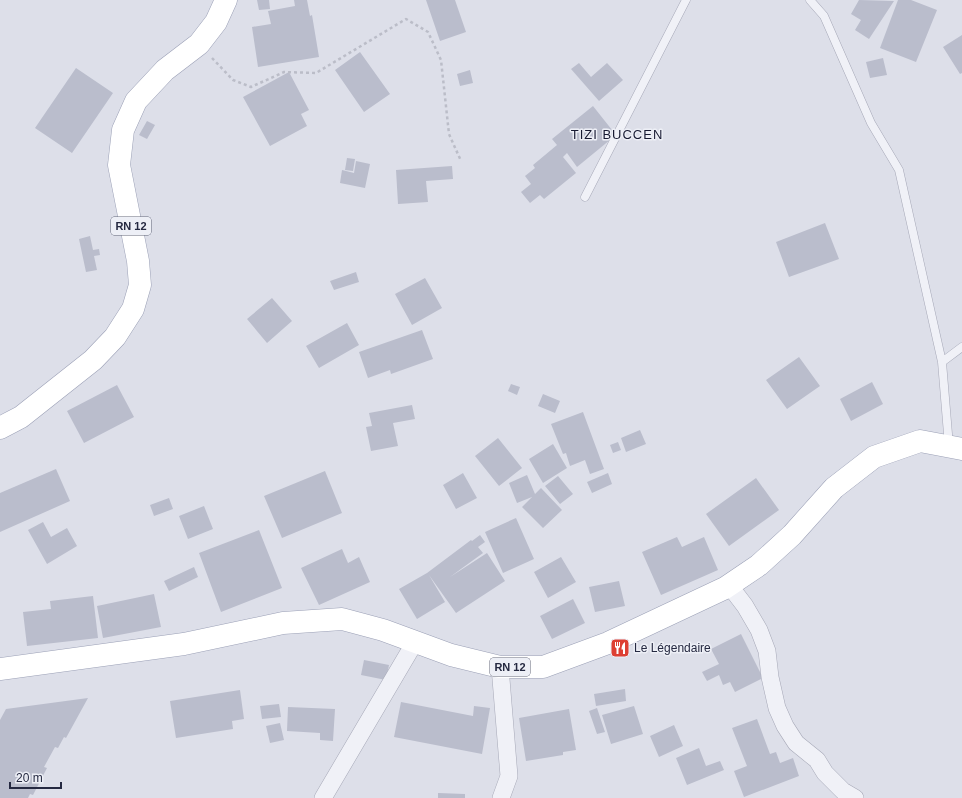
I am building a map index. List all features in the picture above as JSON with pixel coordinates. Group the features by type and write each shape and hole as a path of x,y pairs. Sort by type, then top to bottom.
{"main road":[{"name":"RN 12","path":"0,428 21,417 93,360 115,337 133,309 140,285 138,261 119,165 123,130 136,101 165,70 199,44 216,22 226,0"},
{"name":"RN 12","path":"0,669 184,644 283,623 342,619 382,630 451,655 500,667 543,667 608,643 729,585 759,565 792,535 834,488 874,457 920,441 956,448"}],"street":[{"path":"729,585 759,630 767,651 770,677 777,708 785,726 796,743 817,760 825,773 844,791 855,798"},
{"path":"323,798 415,642"},
{"path":"500,667 509,776 500,798"}],"lane":[{"path":"585,197 686,0"},
{"path":"810,0 824,16 871,123 899,170 942,362 956,448"},
{"path":"942,362 962,347"}],"path":[{"path":"199,44 233,80 251,87 284,72 316,73 406,19 428,32 441,60 449,134 461,161"}],"building":[{"path":"257,0 269,0 270,9 259,10"},
{"path":"294,0 307,0 310,16 312,15 319,57 258,67 252,27 271,24 268,11 295,6"},
{"path":"426,0 455,0 466,32 440,41"},
{"path":"859,0 894,1 869,39 855,30 861,20 851,14"},
{"path":"898,0 911,0 937,10 916,62 880,48"},
{"path":"962,35 962,73 960,74 943,47"},
{"path":"360,52 390,94 364,112 335,70"},
{"path":"883,58 887,75 870,78 866,62"},
{"path":"579,63 591,77 607,63 623,80 599,101 571,69"},
{"path":"76,68 113,93 72,153 35,128"},
{"path":"470,70 473,83 460,86 457,74"},
{"path":"289,72 309,110 301,114 307,126 270,146 243,97"},
{"path":"593,106 616,135 577,167 567,153 563,157 576,173 544,199 540,195 530,203 521,192 531,184 525,176 535,168 533,165 557,145 552,139"},
{"path":"147,121 155,125 147,139 139,135"},
{"path":"347,158 355,159 353,171 345,170"},
{"path":"356,161 370,164 365,188 340,183 342,170 354,173"},
{"path":"452,166 453,179 426,181 428,202 398,204 396,170"},
{"path":"825,223 839,259 789,277 776,242"},
{"path":"90,236 93,250 99,249 100,255 94,256 97,270 86,272 79,239"},
{"path":"356,272 359,282 334,290 330,281"},
{"path":"425,278 442,308 412,325 395,294"},
{"path":"272,298 292,321 267,343 247,319"},
{"path":"347,323 359,345 319,368 306,346"},
{"path":"422,330 433,359 391,374 390,370 368,378 359,352"},
{"path":"799,357 820,386 787,409 766,380"},
{"path":"872,382 883,404 851,421 840,399"},
{"path":"511,384 520,387 517,395 508,391"},
{"path":"117,385 134,417 84,443 67,411"},
{"path":"543,394 560,401 555,413 538,406"},
{"path":"412,405 415,419 393,423 398,446 371,451 366,427 372,426 369,413"},
{"path":"583,412 604,469 590,474 585,460 570,466 566,453 563,454 551,424"},
{"path":"640,430 646,444 626,452 621,438"},
{"path":"498,438 522,468 499,486 475,456"},
{"path":"618,442 621,450 613,453 610,445"},
{"path":"553,444 567,468 543,483 529,459"},
{"path":"56,469 70,501 0,532 0,493"},
{"path":"325,471 342,513 282,538 264,496"},
{"path":"463,473 477,498 456,509 443,485"},
{"path":"608,473 612,484 592,493 587,482"},
{"path":"527,475 535,494 541,488 562,510 543,528 522,507 532,497 517,503 509,483"},
{"path":"558,476 573,494 560,504 545,486"},
{"path":"756,478 779,510 729,546 706,514"},
{"path":"169,498 173,509 154,516 150,505"},
{"path":"204,506 213,529 188,539 179,516"},
{"path":"516,518 534,559 503,573 485,532"},
{"path":"43,522 51,537 67,528 77,546 47,564 28,530"},
{"path":"259,530 282,588 221,612 199,553"},
{"path":"480,535 485,542 478,547 483,553 450,577 487,553 505,581 456,613 429,575 445,602 417,619 399,589 427,573"},
{"path":"677,537 682,547 704,537 718,570 661,595 642,552"},
{"path":"342,549 348,563 359,557 370,582 319,605 301,568"},
{"path":"561,557 576,582 548,598 534,572"},
{"path":"194,567 198,577 169,591 164,581"},
{"path":"619,581 625,606 595,612 589,587"},
{"path":"154,594 161,627 103,638 97,606"},
{"path":"93,596 98,638 27,646 23,612 51,609 50,601"},
{"path":"573,599 585,623 552,639 540,616"},
{"path":"741,634 763,678 735,692 730,682 723,685 719,675 707,681 702,672 719,664 711,649"},
{"path":"364,660 389,665 386,680 361,675"},
{"path":"625,689 626,701 596,706 594,694"},
{"path":"240,690 244,719 232,721 233,729 176,738 170,701"},
{"path":"88,698 66,738 64,737 58,748 55,747 44,767 47,768 33,795 30,794 28,798 0,798 0,720 6,709"},
{"path":"401,702 473,716 474,706 490,708 482,754 394,737"},
{"path":"279,704 281,717 262,719 260,706"},
{"path":"634,706 643,734 611,744 602,715"},
{"path":"288,707 335,709 333,741 320,740 320,733 287,731"},
{"path":"597,708 605,732 597,734 589,711"},
{"path":"569,709 576,750 563,752 563,755 526,761 519,718"},
{"path":"757,719 770,754 776,752 780,763 793,758 799,776 744,797 734,771 747,766 732,728"},
{"path":"280,723 284,740 270,743 266,726"},
{"path":"674,725 683,746 659,757 650,736"},
{"path":"699,748 706,766 720,761 724,770 687,785 676,758"},
{"path":"438,793 465,794 465,798 438,798"}],"place":[{"name":"Le Légendaire","path":"620,648"}],"district":[{"name":"TIZI BUCCEN","path":"617,134"}]}
